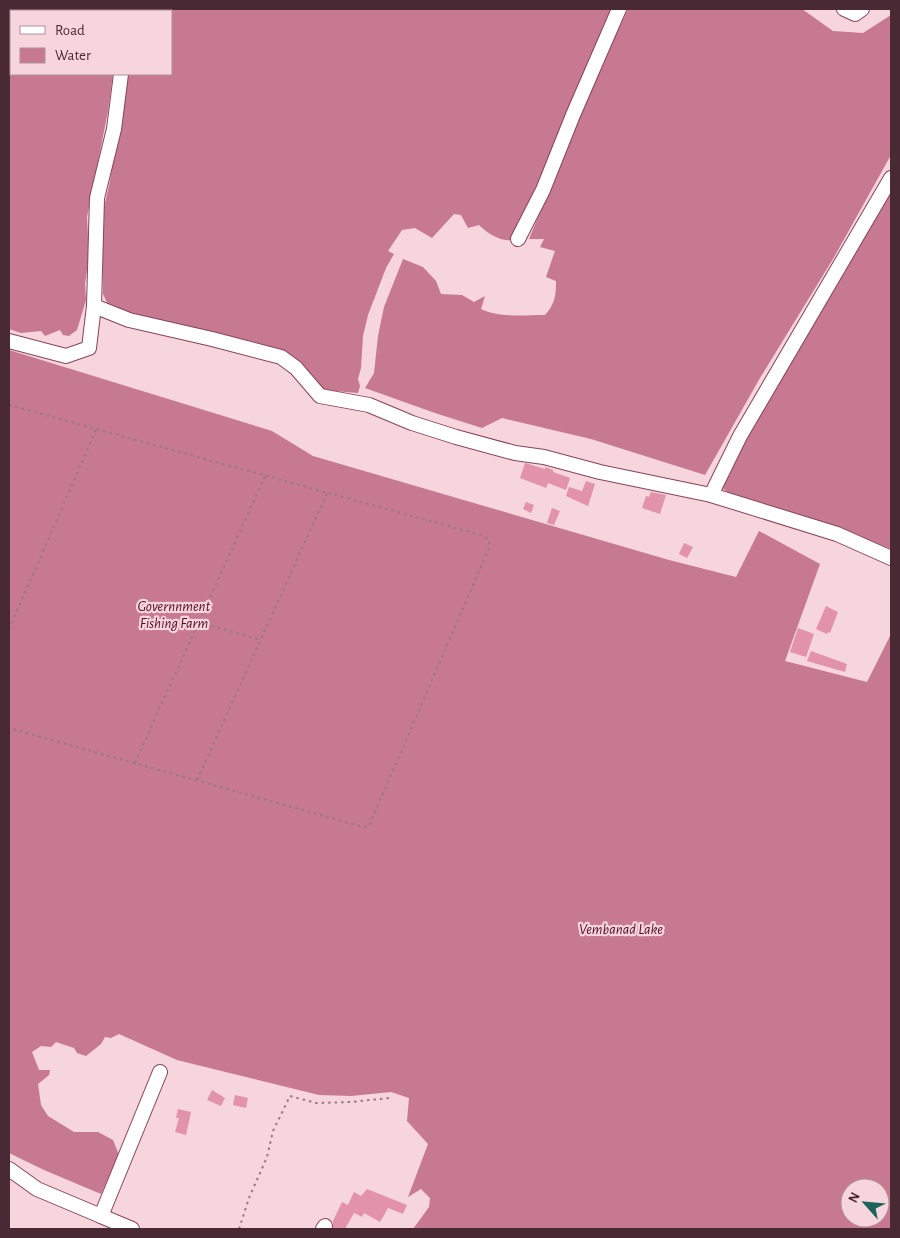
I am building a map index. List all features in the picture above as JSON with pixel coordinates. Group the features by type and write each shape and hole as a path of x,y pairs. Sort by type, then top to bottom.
{"street":[{"path":"518,239 544,190 573,115 618,9"},
{"path":"844,9 855,14 862,9"},
{"path":"9,341 66,356 89,348 94,306 97,198 114,129 121,75"},
{"path":"711,495 745,428 891,178"},
{"path":"94,306 129,320 281,357 296,368 312,384 320,396 369,405 412,423 514,453 544,457 600,472 711,495 837,534 891,558"},
{"path":"106,1222 160,1072"},
{"path":"9,1169 37,1189 106,1222 132,1229"}],"path":[{"path":"9,405 482,535 488,539 490,546 368,826 363,827 9,728"},
{"path":"9,629 96,429"},
{"path":"135,763 265,476"},
{"path":"197,780 327,492"},
{"path":"199,622 260,640"},
{"path":"239,1229 249,1198 268,1157 274,1131 290,1096 316,1103 389,1098"}],"water":[{"path":"9,9 119,9 10,10 10,75 113,75 108,111 87,217 89,255 85,284 86,300 77,330 69,336 63,335 60,330 45,336 41,331 21,333 9,329"},
{"path":"613,9 582,76 594,82 628,9 802,9 833,31 863,33 891,15 891,155 833,259 760,378 705,475 591,439 502,418 482,428 365,388 374,373 378,336 384,307 403,259 423,267 436,281 441,294 462,295 474,302 485,296 481,309 496,314 545,315 551,307 556,291 556,281 546,277 555,251 540,247 544,239 529,239 580,115 543,177 511,240 498,238 479,225 468,228 461,215 454,214 432,238 415,228 402,230 388,251 394,254 386,268 368,315 363,336 358,393 334,391 326,395 309,372 299,363 275,349 235,338 180,329 109,307 103,294 103,212 110,181 126,75 172,75 172,10 132,10"},
{"path":"891,189 891,549 828,524 739,499 720,487"},
{"name":"Vembanad Lake","path":"9,350 272,431 313,456 669,560 736,577 759,531 820,564 785,661 867,682 891,634 891,1229 413,1229 429,1207 430,1198 421,1189 408,1197 428,1144 407,1121 409,1098 391,1092 351,1096 319,1095 177,1060 119,1034 111,1038 105,1037 101,1044 86,1056 77,1053 74,1048 56,1042 51,1047 41,1046 32,1052 39,1070 50,1070 49,1075 38,1084 41,1105 48,1116 74,1132 98,1132 113,1140 119,1155 101,1194 9,1153"}],"building":[{"path":"525,463 545,469 545,467 570,478 566,490 548,483 546,488 520,478"},
{"path":"586,481 595,484 588,506 566,496 569,487 582,491"},
{"path":"651,492 666,495 660,514 642,508 646,496 649,497"},
{"path":"526,502 534,505 531,513 523,509"},
{"path":"552,508 560,511 554,525 547,523"},
{"path":"684,543 693,547 687,558 679,554"},
{"path":"826,606 838,612 830,633 828,632 827,634 816,629"},
{"path":"798,628 814,634 806,657 790,652"},
{"path":"811,651 847,664 845,672 807,661"},
{"path":"212,1090 225,1098 221,1106 207,1100"},
{"path":"235,1095 248,1098 246,1108 233,1105"},
{"path":"178,1109 191,1112 186,1135 175,1132 179,1118 176,1118"},
{"path":"367,1189 407,1205 403,1214 388,1208 380,1222 364,1213 362,1217 354,1213 345,1229 333,1229 333,1221 342,1202 348,1205 354,1192 361,1196"}],"water label":[{"name":"Governnment Fishing Farm","path":"174,614"}]}
